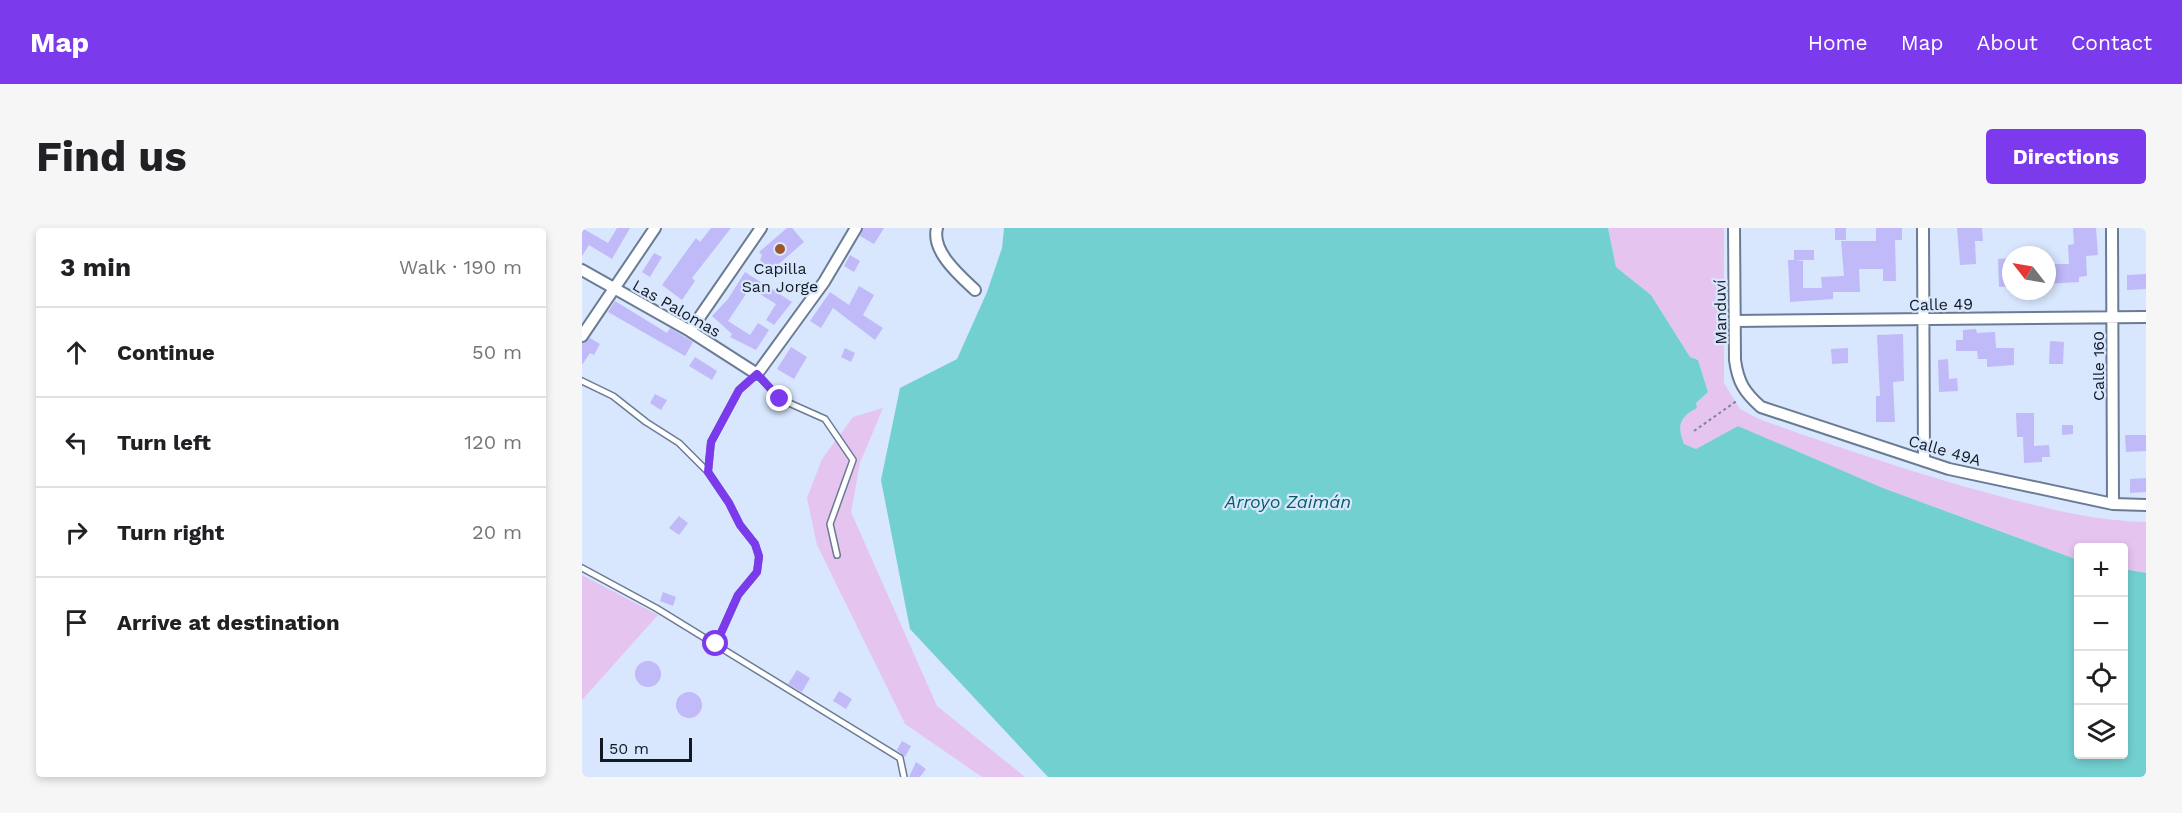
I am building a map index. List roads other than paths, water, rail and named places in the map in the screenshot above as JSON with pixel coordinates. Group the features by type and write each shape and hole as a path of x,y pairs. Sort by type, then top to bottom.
{"street":[{"path":"582,336 655,228"},
{"path":"690,331 761,228"},
{"path":"757,374 824,282 856,228"},
{"path":"937,228 935,236 945,259 975,290"},
{"name":"Manduví","path":"1734,228 1735,321 1740,394"},
{"path":"1923,228 1924,461"},
{"name":"Calle 160","path":"2112,228 2113,504"},
{"name":"Las Palomas","path":"582,270 690,331 757,374"},
{"name":"Calle 49","path":"1735,321 2146,317"},
{"name":"Calle 49A","path":"1740,394 1761,407 1949,470 2113,504 2146,505"}],"lane":[{"path":"708,472 711,442 739,390 757,374 780,399 825,419 853,460 830,524 837,555"},
{"path":"582,381 613,396 646,422 679,443 708,472 729,503 740,525 755,544 759,556 757,572 738,595 716,644"},
{"path":"582,568 656,608 900,758 904,777"}],"water":[{"name":"Arroyo Zaimán","path":"1004,228 1608,228 1616,267 1651,295 1690,357 1698,360 1708,392 1696,403 1697,408 1686,415 1681,423 1684,444 1696,449 1738,426 1883,488 2074,559 2074,759 2128,759 2128,570 2146,573 2146,777 1048,777 910,629 881,480 900,388 957,359 987,292 1002,248"}],"place":[{"name":"Capilla San Jorge","path":"780,249"}]}
